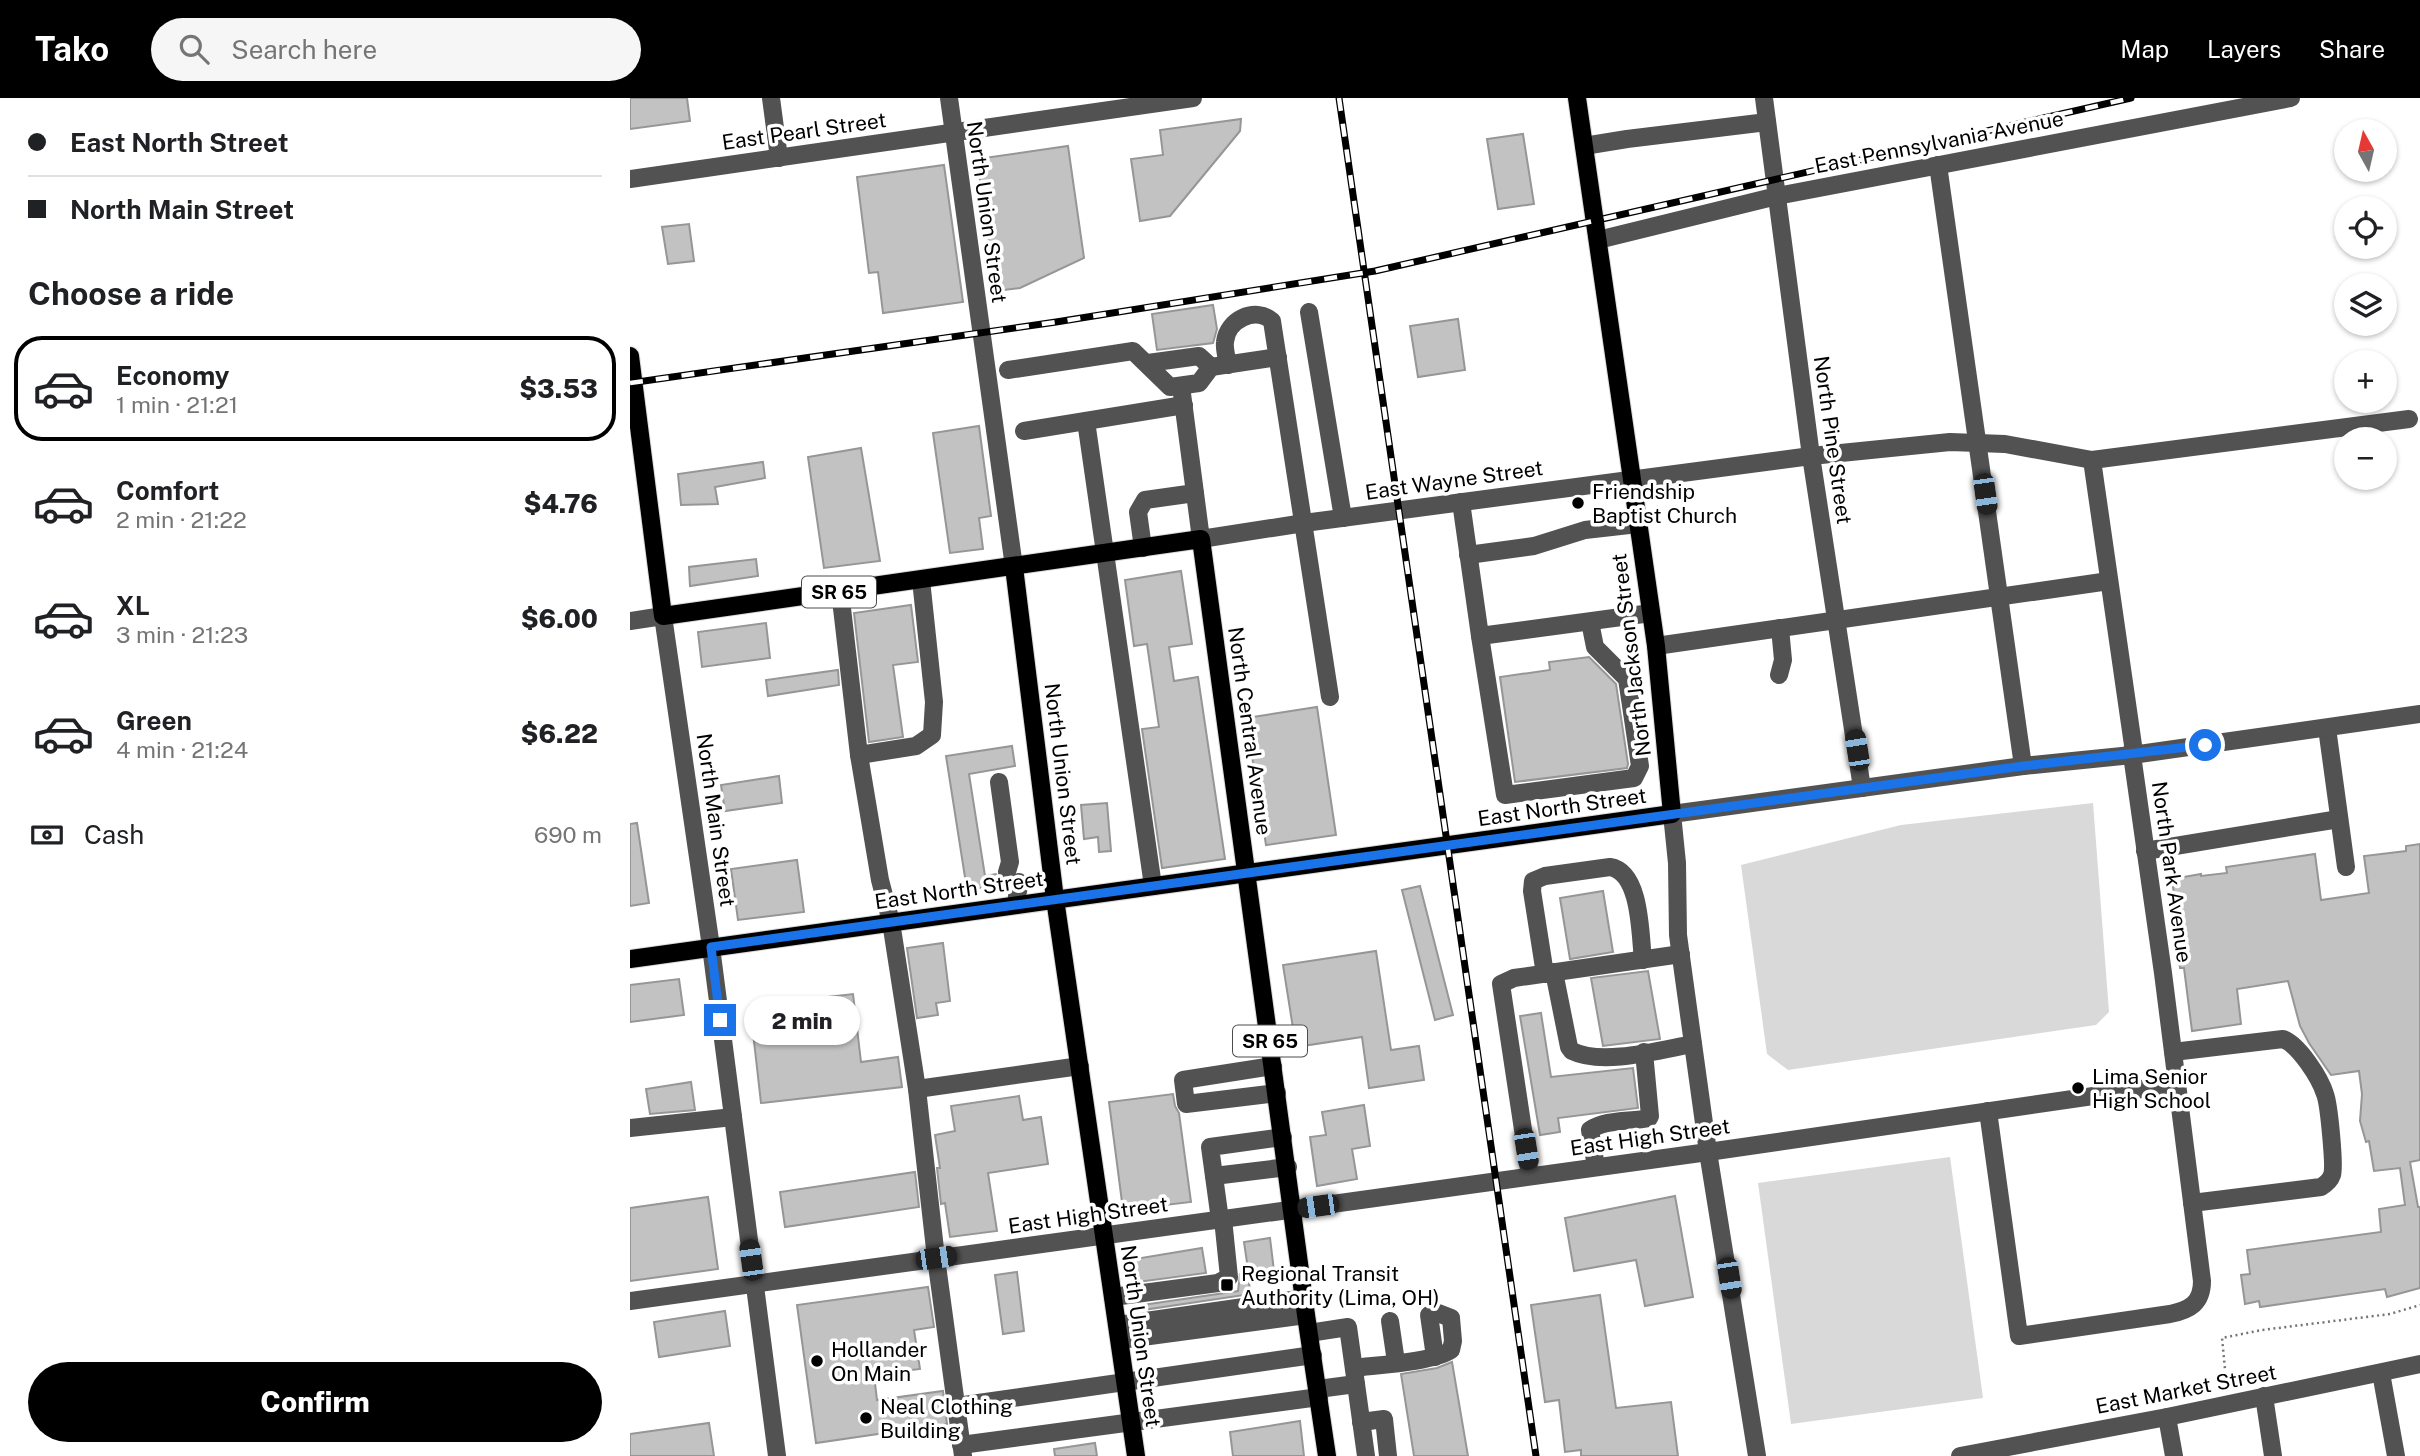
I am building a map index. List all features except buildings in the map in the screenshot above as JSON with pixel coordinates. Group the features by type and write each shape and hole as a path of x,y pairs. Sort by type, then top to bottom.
{"main road":[{"name":"North Jackson Street","path":"1577,98 1656,646 1672,814"},
{"name":"North Main Street","path":"630,356 663,616"},
{"name":"East Wayne Street","path":"663,616 1201,539"},
{"name":"North Central Avenue","path":"1201,539 1327,1456"},
{"name":"North Union Street","path":"1014,567 1055,899 1136,1456"},
{"name":"East North Street","path":"630,958 891,922 1013,881 1055,899 1672,814"}],"street":[{"path":"771,98 779,158"},
{"name":"North Union Street","path":"949,98 1014,567"},
{"name":"East Pearl Street","path":"630,179 954,132 1126,103 1193,98"},
{"name":"North Pine Street","path":"1763,98 1811,456 1862,788"},
{"name":"East Pennsylvania Avenue","path":"1598,240 1777,196 2291,98"},
{"path":"1584,146 1767,122"},
{"path":"1938,165 2023,766"},
{"path":"1309,312 1343,518"},
{"path":"1220,366 1225,341 1235,322 1242,317 1259,315 1272,320 1330,697"},
{"path":"1009,370 1133,351 1170,387 1199,383 1220,366 1278,357"},
{"path":"1148,363 1199,356 1220,366"},
{"name":"North Central Avenue","path":"1181,386 1201,539"},
{"path":"1024,431 1184,405"},
{"name":"East Wayne Street","path":"1201,539 1811,456 1950,442 2043,449 2092,460 2409,419"},
{"path":"1086,421 1153,886"},
{"name":"North Park Avenue","path":"1988,1111 2019,1336 2170,1314 2195,1305 2202,1290 2202,1281 2132,755 2133,745 2092,460"},
{"path":"1143,548 1138,512 1146,500 1195,493"},
{"path":"1461,502 1505,795 1634,778 1640,766 1627,679 1595,648 1590,622"},
{"path":"1468,555 1534,545 1585,530 1638,524"},
{"path":"859,755 916,746 932,735 934,702 921,580"},
{"path":"1656,646 2109,581"},
{"path":"840,591 859,755 880,880 891,922 917,1088 936,1258 962,1450 1318,1393 1355,1376 1396,1362 1444,1355 1451,1350 1453,1341 1451,1318 1438,1313 1429,1315"},
{"path":"1480,636 1651,613"},
{"path":"630,621 663,616"},
{"name":"North Main Street","path":"663,616 711,947 777,1456"},
{"path":"1779,675 1783,660 1780,628"},
{"name":"East North Street","path":"1672,814 2023,766 2132,755 2420,714"},
{"path":"2327,728 2346,867"},
{"path":"999,782 1013,881"},
{"name":"North Jackson Street","path":"1672,814 1681,954 1708,1152 1757,1456"},
{"path":"2145,851 2339,819"},
{"path":"1643,960 1630,881 1619,868 1545,876 1533,881 1532,891 1550,973 1572,1051 1591,1057 1693,1044"},
{"path":"1531,1176 1501,984 1514,978 1681,954"},
{"path":"2173,1052 2283,1040 2291,1042 2319,1081 2326,1097 2333,1168 2328,1182 2321,1187 2192,1203"},
{"path":"1596,1167 1590,1130 1600,1125 1640,1120 1650,1116 1644,1052"},
{"path":"917,1088 1080,1066"},
{"path":"1273,1066 1183,1080 1184,1092 1186,1104 1277,1093"},
{"name":"East High Street","path":"630,1301 1708,1152 2176,1084"},
{"path":"630,1128 733,1117"},
{"path":"1114,1297 1218,1283 1228,1277 1210,1147 1283,1137"},
{"path":"1214,1176 1288,1167"},
{"path":"1119,1332 1306,1307"},
{"path":"1390,1321 1396,1362"},
{"path":"1309,1333 1348,1327 1366,1456"},
{"path":"957,1406 1313,1355"},
{"name":"East Market Street","path":"1960,1456 2167,1417 2420,1364"},
{"path":"2381,1373 2396,1456"},
{"path":"2264,1396 2273,1456"},
{"path":"2167,1417 2174,1456"},
{"path":"1361,1422 1384,1419 1388,1456"}],"path":[{"path":"2229,1403 2222,1338 2262,1330 2390,1314 2420,1305"}],"shaded area":[{"path":"2093,803 2109,1012 2096,1025 1788,1070 1767,1054 1741,865 1901,825"},
{"path":"1950,1157 1983,1398 1791,1424 1758,1183"}],"railway":[{"path":"1339,98 1536,1456"},
{"path":"630,383 1056,322 1375,271 2131,98"}],"place":[{"name":"Friendship Baptist Church","path":"1578,503"},
{"name":"Lima Senior High School","path":"2078,1088"},
{"name":"Regional Transit Authority (Lima, OH)","path":"1227,1285"},
{"name":"Hollander On Main","path":"817,1361"},
{"name":"Neal Clothing Building","path":"866,1418"}],"route":[{"path":"720,1020 711,947 2023,766 2205,745"}]}
